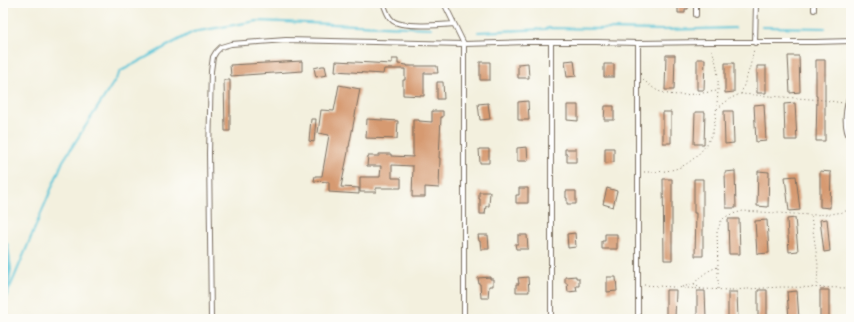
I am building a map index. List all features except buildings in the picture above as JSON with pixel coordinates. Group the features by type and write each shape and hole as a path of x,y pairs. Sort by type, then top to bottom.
{"lane":[{"path":"383,3 391,19 398,24 454,24"},
{"path":"444,3 464,44 464,319"},
{"path":"696,3 696,15"},
{"path":"755,43 756,3"},
{"path":"814,3 814,10"},
{"path":"211,319 209,153 211,70 213,57 221,47 231,44 286,40 464,44 528,42 596,42 638,44 851,41"},
{"path":"551,43 551,319"},
{"path":"638,44 638,319"},
{"path":"851,91 847,104 846,116 846,128 851,141"}],"path":[{"path":"638,173 666,171 688,163 708,142 714,124 718,91 716,58 709,42"},
{"path":"741,94 750,67 755,43"},
{"path":"638,75 650,86 671,95 718,91"},
{"path":"716,109 734,96 741,94 830,101 847,104"},
{"path":"718,289 716,232 721,221 729,214 743,211 811,215 831,214 851,209"},
{"path":"811,215 818,265 817,287"},
{"path":"680,288 694,284 706,272 718,267"},
{"path":"694,284 701,289"},
{"path":"638,285 731,290 781,287 851,288"}],"waterway":[{"path":"3,304 63,161 121,71 193,32 257,21 431,28"},
{"path":"762,27 825,28"},
{"path":"478,32 549,28 662,30 735,28"},
{"path":"3,247 6,269 3,290"}]}
